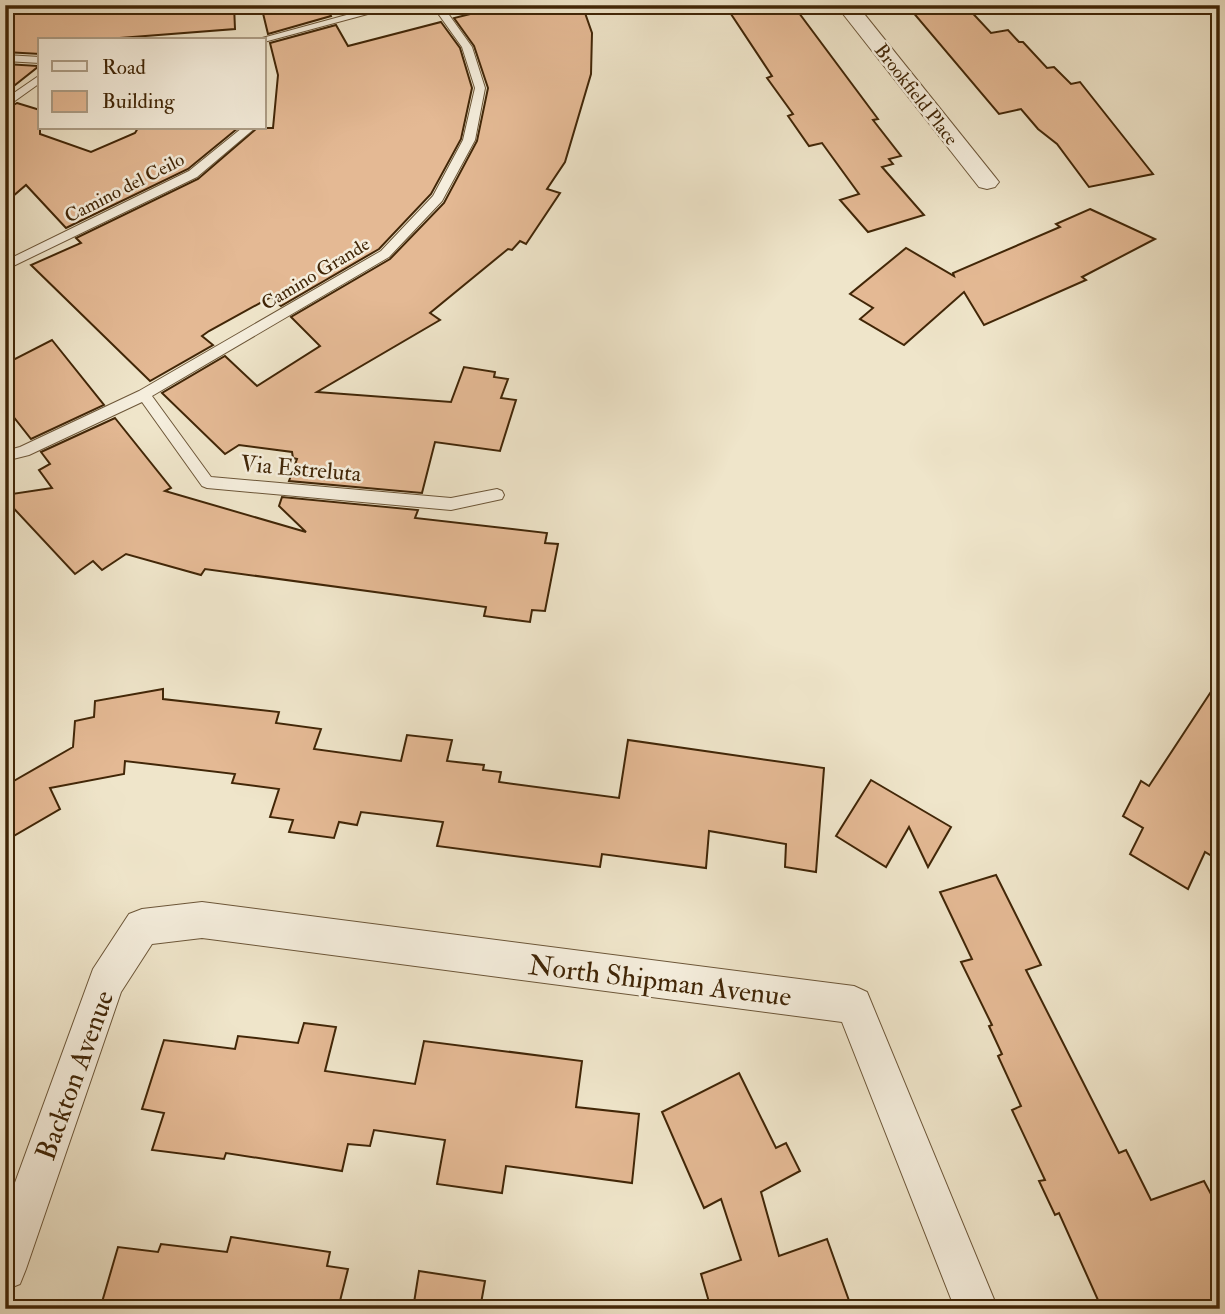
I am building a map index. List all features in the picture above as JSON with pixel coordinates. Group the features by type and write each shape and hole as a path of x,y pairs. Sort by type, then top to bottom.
{"street":[{"name":"Brookfield Place","path":"846,5 987,182"},
{"name":"North Shipman Avenue","path":"142,927 202,920 854,1005 977,1309"},
{"name":"Backton Avenue","path":"5,1269 106,982 142,927"}],"lane":[{"path":"266,38 396,5"},
{"name":"Camino Grande","path":"5,456 24,451 144,395 385,254 438,198 470,140 480,88 467,47 437,5"},
{"path":"5,58 38,60"},
{"path":"5,105 38,80"},
{"name":"Camino del Ceilo","path":"5,266 193,174 247,130"},
{"name":"Via Estreluta","path":"144,395 207,482 451,504 496,495"}],"building":[{"path":"5,5 234,5 235,29 120,38 38,38 38,54 5,52"},
{"path":"261,5 326,5 331,16 268,34"},
{"path":"469,5 579,5 585,13 592,33 591,74 565,162 547,189 560,193 526,244 520,241 512,250 508,249 430,313 440,320 317,392 451,402 464,367 495,372 494,377 508,379 501,398 516,400 500,451 435,442 422,493 289,481 297,459 293,458 292,452 239,445 225,454 162,393 225,356 257,386 320,346 291,317 390,259 444,203 477,141 488,88 474,46 454,18 474,13"},
{"path":"725,5 793,5 878,119 873,120 901,156 889,159 893,164 882,167 924,215 868,232 840,200 859,194 822,143 809,146 788,116 793,114 767,78 772,76"},
{"path":"938,5 965,5 991,33 1008,30 1047,68 1054,67 1071,84 1080,82 1153,174 1089,187 1057,144 1038,129 1021,109 999,114 911,10"},
{"path":"441,22 460,48 472,88 461,139 431,194 379,249 281,306 271,297 209,331 202,336 213,345 150,381 31,265 81,243 76,238 198,179 255,130 273,128 278,75 270,43 336,25 348,46"},
{"path":"5,64 38,66 38,67 5,93"},
{"path":"17,103 38,109 40,134 91,152 137,130 236,130 188,169 66,228 26,185 5,203 5,110"},
{"path":"1090,209 1155,239 1082,277 1086,280 984,325 964,292 904,345 860,319 873,308 850,294 906,248 954,276 953,273 1060,227 1056,224"},
{"path":"52,340 104,405 31,439 5,406 5,364"},
{"path":"115,418 171,488 165,491 306,532 279,506 282,497 418,510 415,518 547,533 545,543 558,544 545,611 532,610 530,622 484,616 486,607 205,569 201,575 126,554 102,570 93,561 75,574 5,499 5,495 52,488 39,470 50,464 41,452"},
{"path":"1220,678 1220,861 1205,852 1188,889 1130,854 1143,828 1123,816 1141,781 1149,786"},
{"path":"163,689 163,699 279,712 276,723 321,729 314,749 401,761 407,735 452,740 447,761 484,765 483,770 501,772 499,782 619,798 628,740 824,768 816,872 785,867 786,844 709,831 706,868 602,854 600,867 437,846 443,822 361,812 357,825 339,822 334,838 289,832 293,820 270,817 279,789 232,783 235,774 125,761 124,774 50,788 60,809 5,841 5,786 73,747 75,721 94,717 95,701"},
{"path":"871,780 951,827 928,867 909,827 886,867 836,836"},
{"path":"996,875 1041,965 1026,970 1119,1153 1126,1150 1151,1200 1204,1181 1220,1211 1220,1309 1102,1309 1059,1213 1055,1215 1039,1181 1045,1180 1012,1110 1021,1106 998,1056 1002,1054 989,1026 992,1025 961,962 972,959 940,892"},
{"path":"304,1023 336,1027 325,1071 415,1084 424,1041 582,1061 576,1107 639,1114 632,1183 506,1166 502,1193 437,1184 445,1140 374,1130 370,1146 348,1144 342,1171 226,1153 224,1159 152,1150 164,1113 142,1109 164,1040 235,1049 238,1036 298,1043"},
{"path":"739,1073 776,1148 786,1143 800,1171 761,1192 779,1256 827,1239 852,1309 711,1309 701,1274 741,1260 721,1199 704,1208 662,1112"},
{"path":"231,1237 330,1252 327,1266 348,1269 338,1309 100,1309 118,1247 158,1252 161,1244 227,1252"},
{"path":"419,1271 485,1281 480,1309 413,1309"}]}
